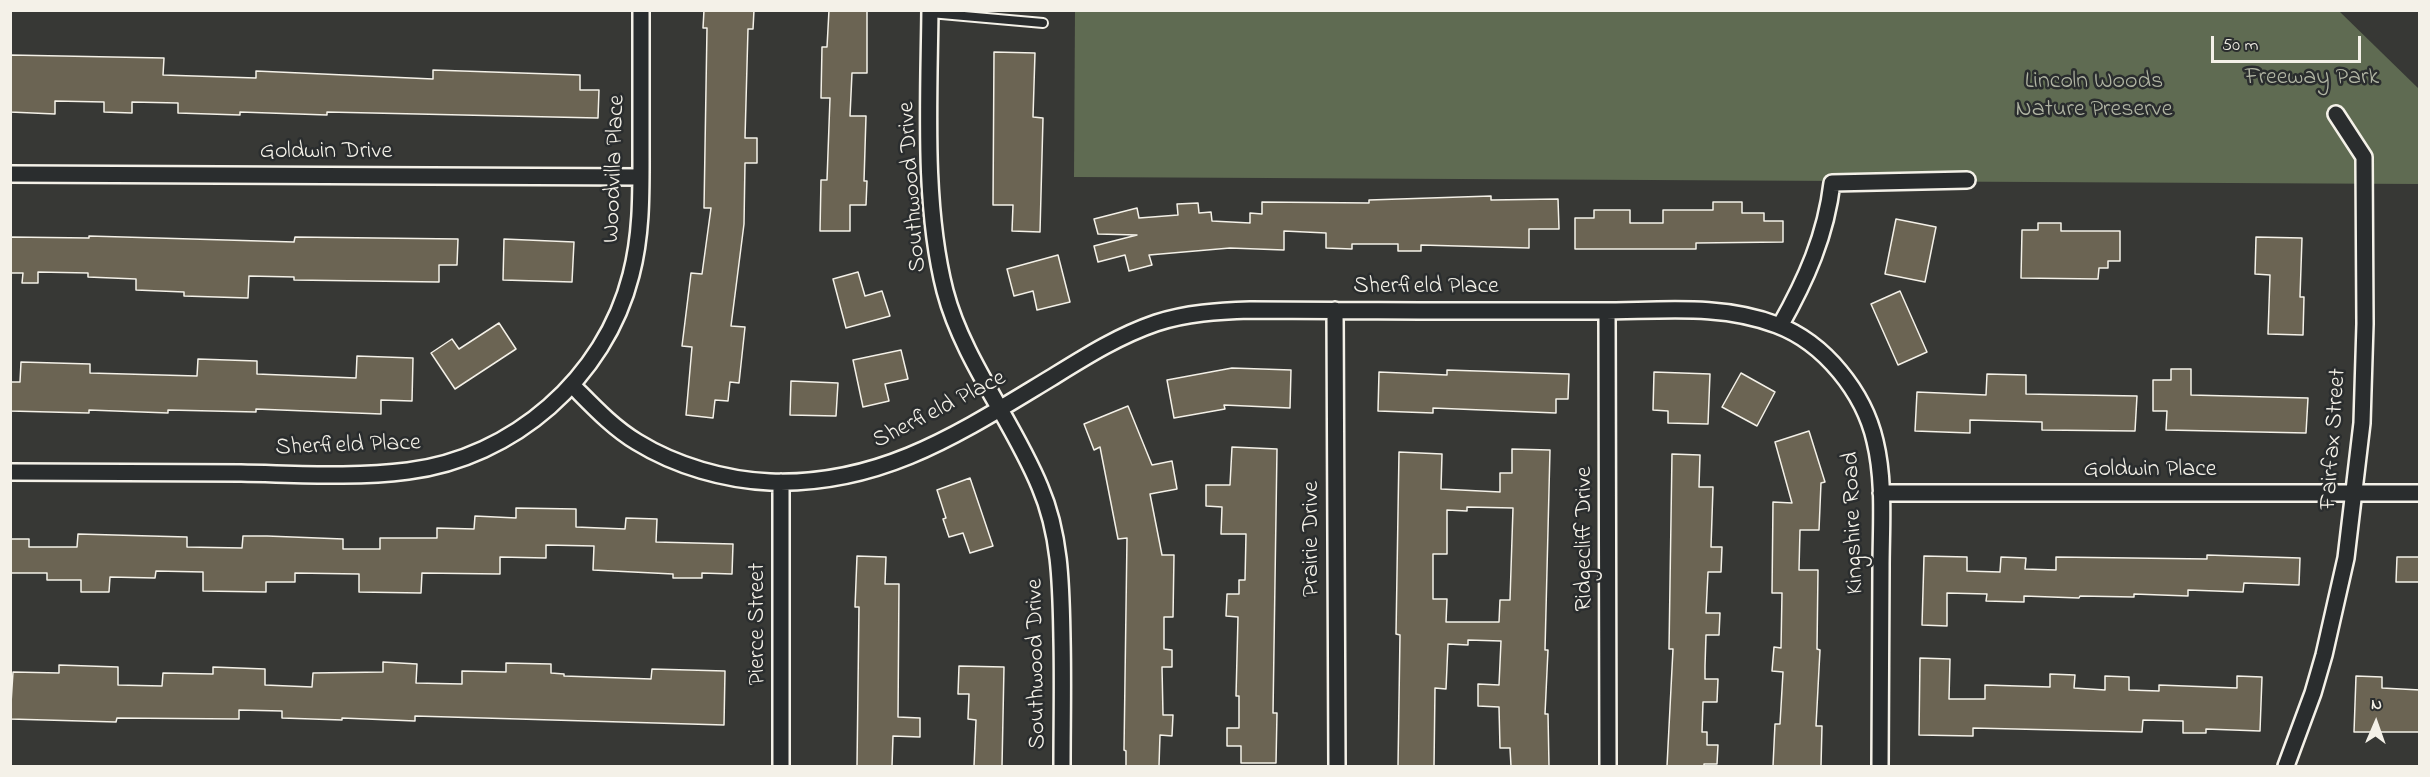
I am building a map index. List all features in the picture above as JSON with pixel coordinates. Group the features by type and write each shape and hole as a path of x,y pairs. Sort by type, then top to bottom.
{"street":[{"name":"Woodvilla Place","path":"572,385 591,361 616,316 626,293 637,250 641,177 641,10"},
{"name":"Southwood Drive","path":"930,12 930,157 936,244 945,291 958,330 1041,489 1056,544 1062,606 1062,766"},
{"name":"Fairfax Street","path":"2286,766 2324,656 2346,558 2362,423 2364,157 2336,114"},
{"name":"Goldwin Drive","path":"10,174 641,177"},
{"path":"1780,326 1818,249 1829,210 1832,183 1966,180"},
{"name":"Sherfield Place","path":"10,472 329,474 409,471 446,463 497,442 530,422 572,385 620,430 662,455 729,478 782,482 820,480 883,467 940,442 1105,345 1156,323 1182,316 1221,310 1729,312 1780,326"},
{"name":"Prairie Drive","path":"1335,310 1337,766"},
{"name":"Ridgecliff Drive","path":"1607,311 1608,766"},
{"name":"Kingshire Road","path":"1780,326 1810,343 1831,362 1853,392 1870,423 1875,441 1881,493 1880,766"},
{"name":"Pierce Street","path":"781,766 782,482"},
{"name":"Goldwin Place","path":"1881,493 2420,494"}],"lane":[{"path":"930,12 1043,23"}],"green space":[{"name":"Lincoln Woods Nature Preserve","path":"1075,11 2339,11 2419,89 2419,184 1074,177"}],"building":[{"path":"704,10 754,10 753,29 748,29 745,138 757,138 757,163 745,163 744,224 731,326 745,327 739,383 730,382 728,401 715,400 713,418 686,415 692,347 682,346 691,273 702,274 711,208 704,208 707,28 703,28"},
{"path":"829,10 867,10 867,73 852,73 850,116 866,116 864,181 867,181 866,205 850,205 850,231 820,231 821,180 827,180 830,98 821,98 822,47 827,47"},
{"path":"994,52 1035,53 1033,117 1043,118 1040,232 1012,231 1013,205 993,205"},
{"path":"10,55 164,58 163,75 256,78 256,71 433,79 433,70 580,75 580,90 599,90 598,118 327,112 327,115 240,112 240,115 178,113 178,103 132,102 132,113 104,112 104,102 55,101 55,114 10,112"},
{"path":"1491,196 1491,200 1558,199 1559,229 1529,229 1529,248 1421,245 1421,251 1398,251 1398,244 1352,244 1352,249 1326,248 1326,233 1284,231 1284,250 1230,248 1149,255 1152,265 1129,271 1125,255 1098,262 1094,246 1137,235 1098,234 1094,219 1137,208 1139,218 1178,215 1177,204 1198,203 1199,213 1211,212 1212,221 1250,223 1250,213 1262,214 1262,202 1369,203 1369,200"},
{"path":"1713,202 1742,202 1742,213 1764,213 1764,221 1783,221 1783,242 1696,243 1696,249 1575,249 1575,218 1594,218 1594,210 1630,210 1630,223 1663,223 1663,210 1713,210"},
{"path":"1896,219 1936,227 1925,282 1885,274"},
{"path":"2038,223 2061,223 2061,231 2120,231 2120,261 2108,261 2108,268 2099,268 2098,279 2021,278 2022,230 2038,230"},
{"path":"89,236 294,242 295,237 458,239 457,265 439,265 439,282 294,280 294,277 249,276 248,298 184,296 184,292 136,290 136,279 88,277 88,273 38,272 38,283 22,283 23,273 10,273 10,237 89,238"},
{"path":"2256,237 2302,238 2300,297 2304,297 2303,335 2268,334 2270,275 2255,274"},
{"path":"504,239 574,242 572,282 503,280"},
{"path":"1058,255 1070,302 1037,310 1033,291 1014,296 1007,269"},
{"path":"858,272 865,296 882,291 890,316 846,328 833,279"},
{"path":"1900,291 1927,352 1898,365 1871,304"},
{"path":"499,323 516,349 455,389 431,353 452,339 459,349"},
{"path":"901,350 908,379 885,384 889,401 863,407 853,360"},
{"path":"357,356 413,358 412,401 381,400 381,414 256,409 256,412 168,410 168,413 89,410 89,413 10,411 10,382 20,382 21,362 90,364 90,373 197,376 198,359 257,361 257,374 356,378"},
{"path":"1232,368 1291,370 1290,408 1224,405 1225,409 1174,418 1167,380"},
{"path":"2171,369 2191,369 2191,395 2308,398 2306,433 2166,430 2167,411 2153,411 2153,380 2171,380"},
{"path":"1447,370 1569,374 1568,399 1556,399 1556,413 1433,408 1433,413 1378,411 1379,372 1447,375"},
{"path":"1654,372 1710,374 1708,424 1668,423 1668,411 1653,410"},
{"path":"1741,373 1775,392 1757,426 1722,407"},
{"path":"1987,374 2026,375 2026,394 2137,396 2135,431 2042,430 2042,422 1970,420 1970,433 1915,431 1917,392 1986,395"},
{"path":"791,381 838,383 836,416 790,415"},
{"path":"1128,406 1152,465 1172,461 1177,489 1150,494 1162,555 1174,555 1173,617 1164,617 1164,649 1172,650 1172,667 1162,667 1163,715 1173,715 1172,736 1160,735 1159,766 1126,766 1126,751 1124,750 1127,538 1118,539 1100,447 1094,450 1084,424"},
{"path":"1809,431 1825,482 1821,483 1819,530 1800,530 1799,570 1818,570 1817,649 1820,650 1816,726 1822,726 1821,766 1773,766 1775,724 1780,724 1783,672 1772,671 1774,647 1781,648 1782,593 1772,593 1773,502 1792,503 1775,442"},
{"path":"1232,447 1277,449 1273,713 1277,713 1276,763 1241,763 1241,746 1227,746 1227,728 1239,728 1239,696 1236,696 1238,617 1226,616 1227,594 1239,594 1239,580 1245,580 1246,534 1221,534 1222,507 1206,506 1206,485 1230,485"},
{"path":"1512,449 1550,450 1545,650 1548,650 1545,714 1548,714 1549,766 1511,766 1510,748 1500,748 1499,707 1478,706 1478,684 1499,685 1501,641 1468,640 1468,645 1448,644 1446,689 1435,688 1434,766 1398,766 1400,635 1396,634 1399,452 1442,454 1441,489 1500,492 1500,473 1512,473","holes":["1467,507 1513,508 1510,600 1500,600 1499,622 1446,622 1447,599 1433,599 1433,554 1447,554 1447,510 1467,511"]},
{"path":"1672,454 1700,455 1699,487 1713,487 1711,547 1722,547 1721,572 1708,572 1706,613 1720,613 1719,635 1706,635 1705,679 1718,679 1717,702 1703,702 1702,732 1707,732 1707,745 1718,745 1717,764 1704,764 1704,766 1667,766 1673,649 1669,649"},
{"path":"970,478 993,546 970,553 963,533 949,537 937,490"},
{"path":"516,508 576,509 576,527 625,529 626,518 657,519 656,542 733,544 732,574 702,573 702,578 673,578 673,574 593,570 594,546 546,545 546,558 500,557 500,574 422,573 421,593 359,592 359,574 295,573 295,582 266,582 266,592 203,591 203,572 156,571 155,578 110,577 109,592 81,592 81,580 47,580 47,573 10,573 10,539 29,539 29,547 77,547 78,534 187,537 187,547 242,548 243,536 267,536 343,539 343,549 380,549 380,538 437,538 437,528 474,529 475,516 516,518"},
{"path":"2207,555 2300,558 2299,585 2244,583 2243,592 2188,590 2188,596 2134,594 2134,597 2080,596 2079,598 2024,596 2024,602 1986,601 1987,594 1947,593 1947,626 1922,625 1924,556 1967,557 1967,571 2000,572 2001,557 2026,558 2025,569 2056,570 2056,557 2207,559"},
{"path":"857,556 886,557 885,584 899,584 898,717 920,718 920,737 893,736 892,766 857,766 859,607 855,607"},
{"path":"2397,557 2420,557 2420,582 2396,582"},
{"path":"1920,658 1950,659 1949,699 1985,699 1985,685 2050,687 2050,674 2075,675 2074,688 2105,690 2105,676 2129,677 2129,690 2159,691 2159,685 2237,688 2237,676 2262,677 2260,731 2206,729 2206,733 2183,733 2183,721 2143,720 2142,732 1973,728 1973,736 1919,735"},
{"path":"383,662 417,664 416,683 462,684 462,671 506,672 506,663 551,664 551,673 564,674 564,676 651,679 652,669 725,671 724,725 415,716 415,721 342,718 342,720 282,718 282,711 239,710 239,719 117,718 116,722 10,719 13,672 59,673 59,665 118,667 118,685 162,686 163,673 213,674 213,667 265,669 265,685 312,687 313,673 383,672"},
{"path":"959,666 1004,667 1002,766 974,766 976,720 968,719 969,694 958,694"},
{"path":"2356,676 2382,677 2382,688 2420,690 2420,732 2354,732"}],"park label":[{"name":"Freeway Park","path":"2312,79"}]}
